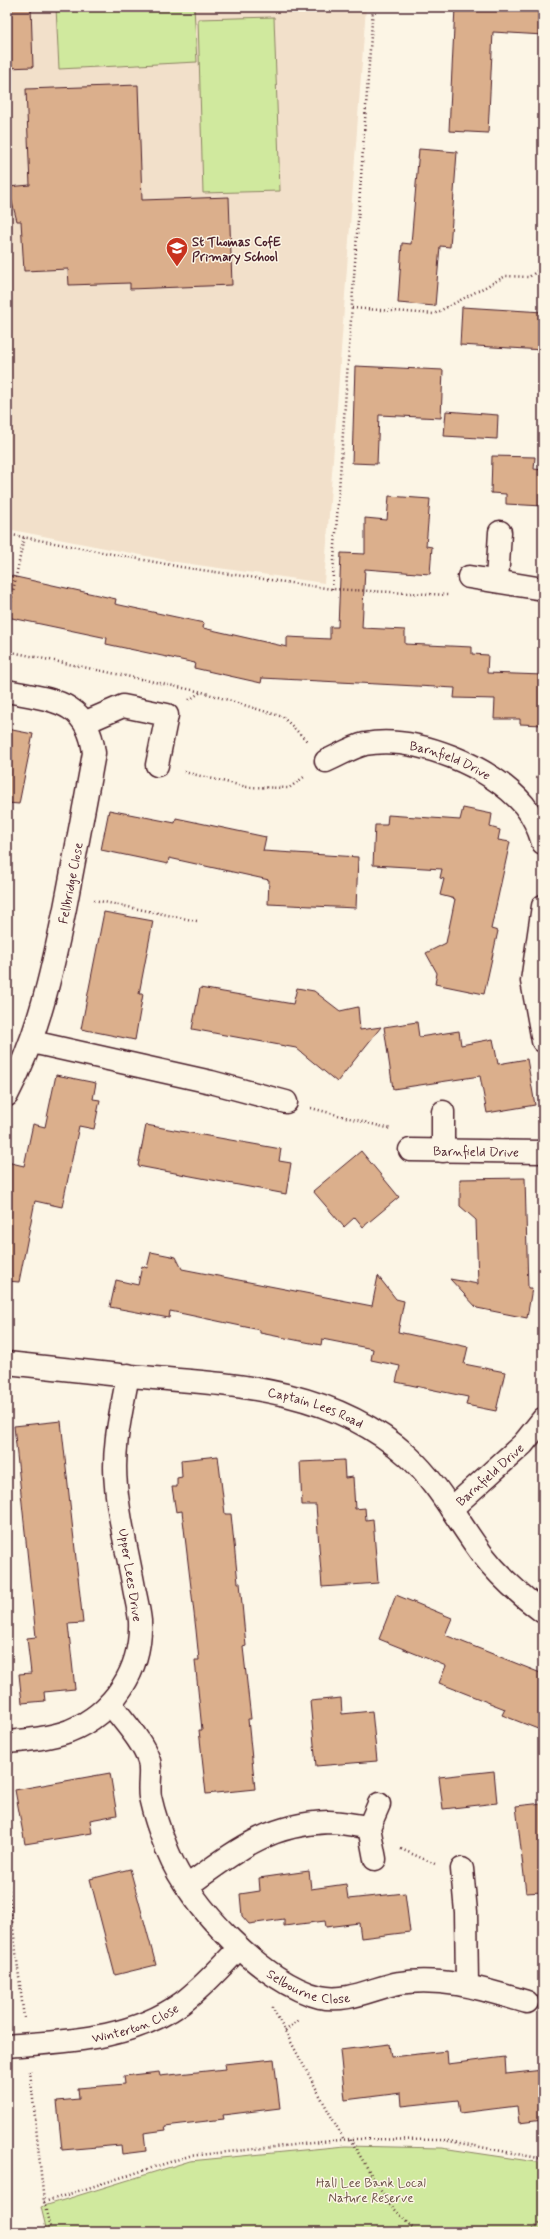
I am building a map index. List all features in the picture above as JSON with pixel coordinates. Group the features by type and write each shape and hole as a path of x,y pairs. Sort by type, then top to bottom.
{"street":[{"path":"496,581 500,532"},
{"path":"469,577 543,589"},
{"name":"Fellbridge Close","path":"7,691 55,700 71,707 86,722 92,737 94,753 53,966 32,1042 7,1095"},
{"path":"86,722 123,706 167,714 157,765"},
{"name":"Barnfield Drive","path":"326,761 364,744 395,743 415,746 460,760 501,783 524,806 538,827 543,843"},
{"path":"543,906 532,981 543,1042"},
{"path":"32,1042 211,1082 286,1102"},
{"path":"443,1112 443,1151"},
{"name":"Barnfield Drive","path":"410,1150 543,1152"},
{"name":"Captain Lees Road","path":"7,1363 128,1376 227,1383 273,1390 313,1402 367,1428 408,1456 503,1579 543,1612"},
{"name":"Upper Lees Drive","path":"7,1742 47,1737 70,1731 91,1720 110,1703 125,1686 133,1666 139,1643 140,1620 116,1488 114,1457 128,1376"},
{"name":"Barnfield Drive","path":"451,1510 523,1444 543,1419"},
{"name":"Selbourne Close","path":"110,1703 138,1740 149,1762 150,1797 168,1853 187,1886 211,1919 239,1948 277,1976 302,1992 320,1997 341,1999 399,1984 431,1981 467,1984 527,2002"},
{"path":"374,1859 370,1830 378,1804"},
{"path":"187,1886 258,1838 284,1828 331,1822 370,1830"},
{"path":"462,1873 466,1912 467,1984"},
{"name":"Winterton Close","path":"17,2045 99,2037 127,2031 156,2019 182,2002 239,1948"}],"path":[{"path":"332,588 373,7"},
{"path":"352,308 434,314 506,276 529,277 543,267"},
{"path":"7,534 181,566 332,588 451,596 469,577"},
{"path":"7,621 24,537"},
{"path":"157,765 247,787 289,788 326,761"},
{"path":"68,894 197,921"},
{"path":"286,1102 398,1131 410,1150"},
{"path":"370,1830 462,1873"},
{"path":"7,1878 17,2045 44,2202 51,2232"},
{"path":"270,2004 344,2140"},
{"path":"44,2202 189,2156 350,2139 444,2140 543,2159"},
{"path":"350,2139 387,2201 416,2232"},
{"path":"530,2232 543,2221"}],"shaded area":[{"name":"St Thomas CofE Primary School","path":"7,7 366,7 324,583 177,562 7,529"}],"green space":[{"path":"56,7 194,7 197,62 59,69"},
{"path":"274,17 280,191 203,193 198,19"},
{"name":"Hall Lee Bank Local Nature Reserve","path":"345,2146 442,2148 543,2163 543,2232 47,2232 41,2207 190,2161"}],"building":[{"path":"7,7 31,7 33,67 7,68"},
{"path":"455,7 543,10 543,35 493,32 488,133 449,131"},
{"path":"138,85 142,200 229,197 232,285 130,289 130,283 69,285 68,269 24,271 21,221 17,221 8,187 30,185 26,89"},
{"path":"419,149 457,152 450,247 440,246 435,306 398,303 402,243 411,244"},
{"path":"462,307 543,312 543,350 460,345"},
{"path":"355,366 443,370 441,418 379,415 377,464 352,463"},
{"path":"446,411 498,415 497,439 444,436"},
{"path":"492,456 535,457 534,469 543,470 543,506 506,504 506,494 491,493"},
{"path":"389,496 430,499 426,546 432,547 430,574 365,569 362,628 405,630 405,644 472,647 472,654 488,655 487,673 543,675 543,725 520,724 520,719 494,719 495,699 454,698 455,688 262,678 261,683 194,668 195,663 106,644 107,638 7,617 7,575 116,599 115,604 204,623 203,628 287,647 287,637 330,639 330,627 338,627 341,553 365,554 365,518 387,520"},
{"path":"7,729 33,734 19,804 7,803"},
{"path":"463,808 492,814 490,827 500,830 498,840 510,842 491,929 498,931 484,994 435,984 437,973 426,953 446,943 455,899 440,895 444,879 440,878 442,869 373,865 375,825 387,825 388,815 460,820"},
{"path":"109,810 175,823 176,818 266,837 263,851 358,857 356,908 268,904 269,880 169,858 168,864 101,850"},
{"path":"104,912 153,921 139,994 143,994 135,1040 81,1029"},
{"path":"200,988 293,1004 297,988 314,991 340,1011 358,1007 360,1030 381,1027 337,1082 296,1048 192,1029"},
{"path":"417,1022 419,1037 459,1031 461,1045 493,1039 498,1064 527,1059 535,1105 487,1113 480,1076 393,1089 384,1027"},
{"path":"56,1075 96,1083 93,1099 100,1100 94,1129 79,1126 62,1207 35,1201 19,1282 7,1281 7,1162 24,1166 33,1124 45,1127"},
{"path":"146,1125 281,1149 279,1161 291,1163 286,1194 138,1166"},
{"path":"361,1151 399,1197 363,1227 355,1217 344,1227 313,1191"},
{"path":"525,1178 528,1288 532,1288 527,1318 477,1308 450,1279 478,1284 476,1220 460,1206 460,1179"},
{"path":"151,1252 176,1257 182,1269 372,1306 378,1276 396,1299 404,1301 398,1332 468,1347 464,1364 505,1372 496,1411 466,1405 468,1397 396,1382 400,1366 371,1360 373,1349 322,1339 321,1345 260,1333 260,1330 170,1311 169,1318 110,1307 116,1280 138,1285 142,1266 147,1268"},
{"path":"61,1421 83,1623 68,1624 75,1689 44,1692 45,1701 22,1703 19,1674 31,1673 27,1638 36,1637 14,1426"},
{"path":"218,1456 225,1514 231,1514 238,1583 240,1583 246,1646 243,1647 251,1719 248,1719 255,1789 206,1794 199,1730 202,1730 195,1660 199,1660 196,1630 182,1511 176,1512 172,1487 177,1487 177,1478 182,1477 181,1460"},
{"path":"344,1460 345,1478 353,1477 355,1509 365,1508 366,1520 373,1519 378,1583 322,1587 316,1505 302,1505 300,1462"},
{"path":"396,1595 452,1618 445,1635 543,1674 543,1731 502,1715 505,1709 439,1683 446,1666 379,1639"},
{"path":"341,1698 342,1714 372,1711 377,1761 316,1766 310,1701"},
{"path":"494,1771 497,1803 443,1809 439,1777"},
{"path":"110,1773 117,1815 90,1820 92,1833 25,1844 15,1790"},
{"path":"543,1803 543,1892 526,1893 516,1806"},
{"path":"130,1869 156,1965 115,1975 90,1879"},
{"path":"309,1871 311,1889 346,1884 348,1899 405,1893 410,1932 361,1938 359,1923 326,1927 325,1921 284,1926 284,1919 249,1924 242,1916 240,1894 260,1891 259,1878"},
{"path":"389,2044 391,2057 447,2051 448,2064 505,2057 506,2074 543,2070 543,2120 519,2123 517,2106 460,2113 458,2100 402,2106 401,2093 345,2100 340,2050"},
{"path":"274,2059 280,2108 223,2115 224,2119 165,2126 166,2130 144,2133 146,2151 122,2154 121,2145 62,2150 57,2101 79,2099 78,2088 125,2084 124,2076 159,2072 160,2076 225,2069 224,2064"}],"place":[{"name":"St Thomas CofE Primary School","path":"177,268"}]}
